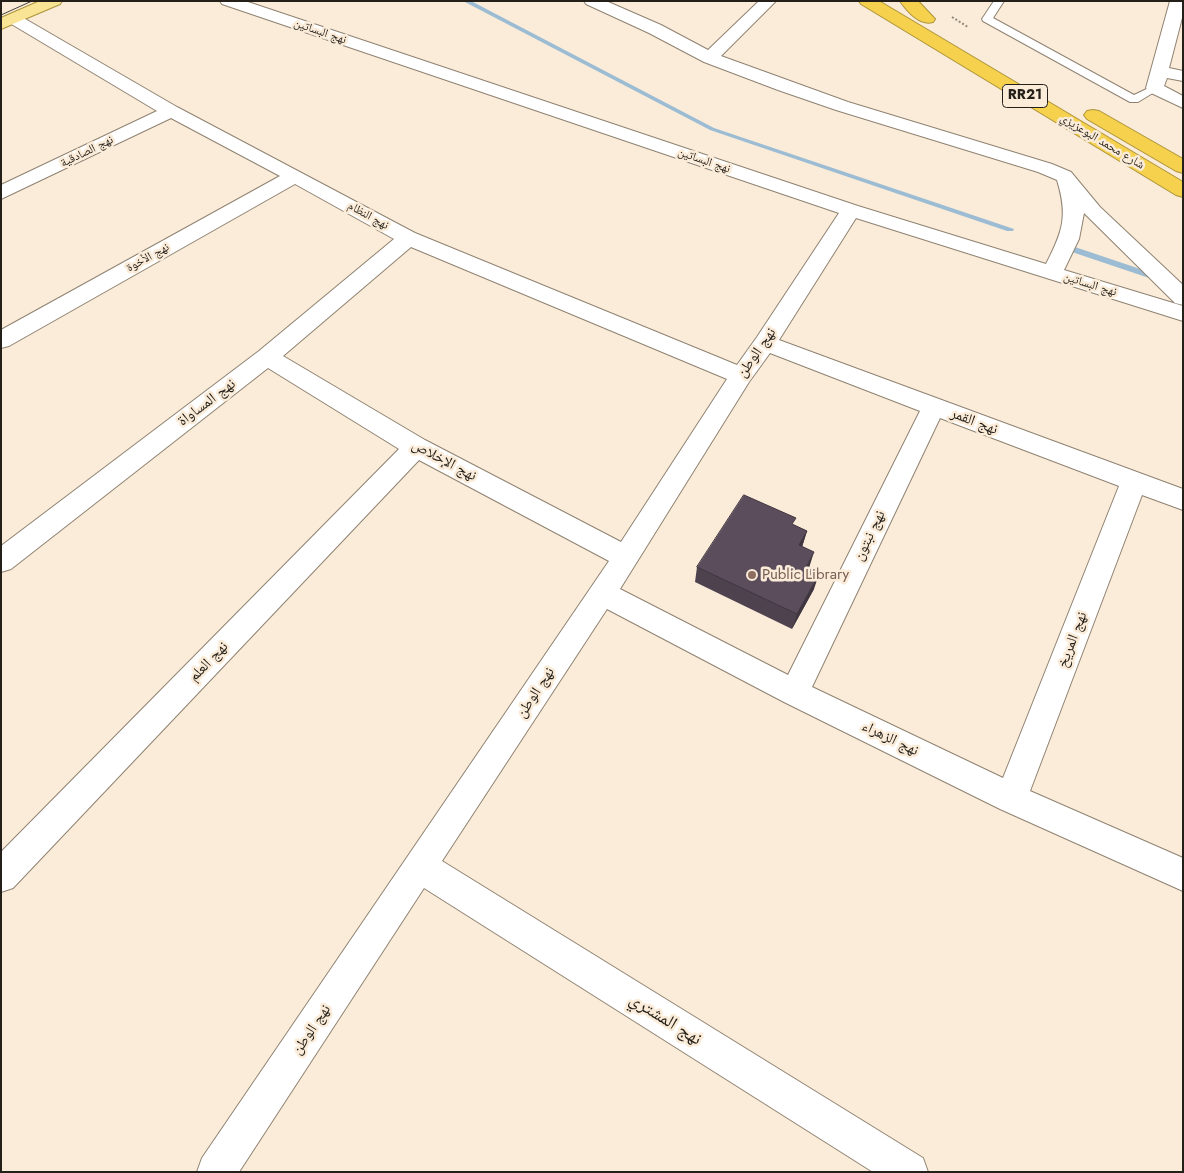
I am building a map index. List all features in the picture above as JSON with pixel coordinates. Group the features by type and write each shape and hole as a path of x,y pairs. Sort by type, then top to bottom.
{"highway":[{"name":"RR21","path":"855,1 906,26"},
{"name":"شارع محمد البوعزيزي","path":"867,1 1183,190"},
{"path":"899,1 990,55"},
{"path":"908,1 927,19"},
{"name":"شارع محمد البوعزيزي","path":"1082,108 1183,167"}],"main road":[{"path":"8,22 54,1"}],"street":[{"name":"نهج البساتين","path":"228,1 851,210 1183,314"},
{"path":"710,58 768,1"},
{"path":"595,2 654,29 710,58 842,106 1045,168 1064,176 1074,215 1069,240 1052,273"},
{"path":"1179,3 1155,88 1183,102"},
{"name":"نهج النظام","path":"8,22 408,238 741,376"},
{"path":"1160,71 1183,76"},
{"name":"نهج الصادقية","path":"1,193 171,111"},
{"name":"نهج الأخوة","path":"1,340 295,176"},
{"path":"1066,181 1093,211 1183,298"},
{"name":"نهج الوطن","path":"216,1172 626,557 741,376 765,343 851,210"},
{"name":"نهج المساواة","path":"1,561 267,357 408,238"},
{"name":"نهج القمر","path":"765,343 1183,500"},
{"name":"نهج الإخلاص","path":"267,357 416,447 626,557"},
{"name":"نهج نبتون","path":"794,693 934,406"},
{"name":"نهج العلم","path":"1,876 416,447"},
{"name":"نهج المريخ","path":"1011,798 1134,482"},
{"name":"نهج الزهراء","path":"602,593 794,693 1011,798 1183,875"},
{"name":"نهج المشتري","path":"421,867 909,1172"}],"lane":[{"path":"999,1 987,19 1134,100 1155,88"}],"building":[{"name":"Public Library","path":"744,495 796,518 792,524 807,531 799,545 814,552 806,567 819,574 797,614 697,567"}],"waterway":[{"path":"466,1 712,129 1010,229"},
{"path":"1063,246 1158,278"}],"tram line":[{"path":"1,15 32,1"}],"place":[{"name":"Public Library","path":"752,575"}]}
